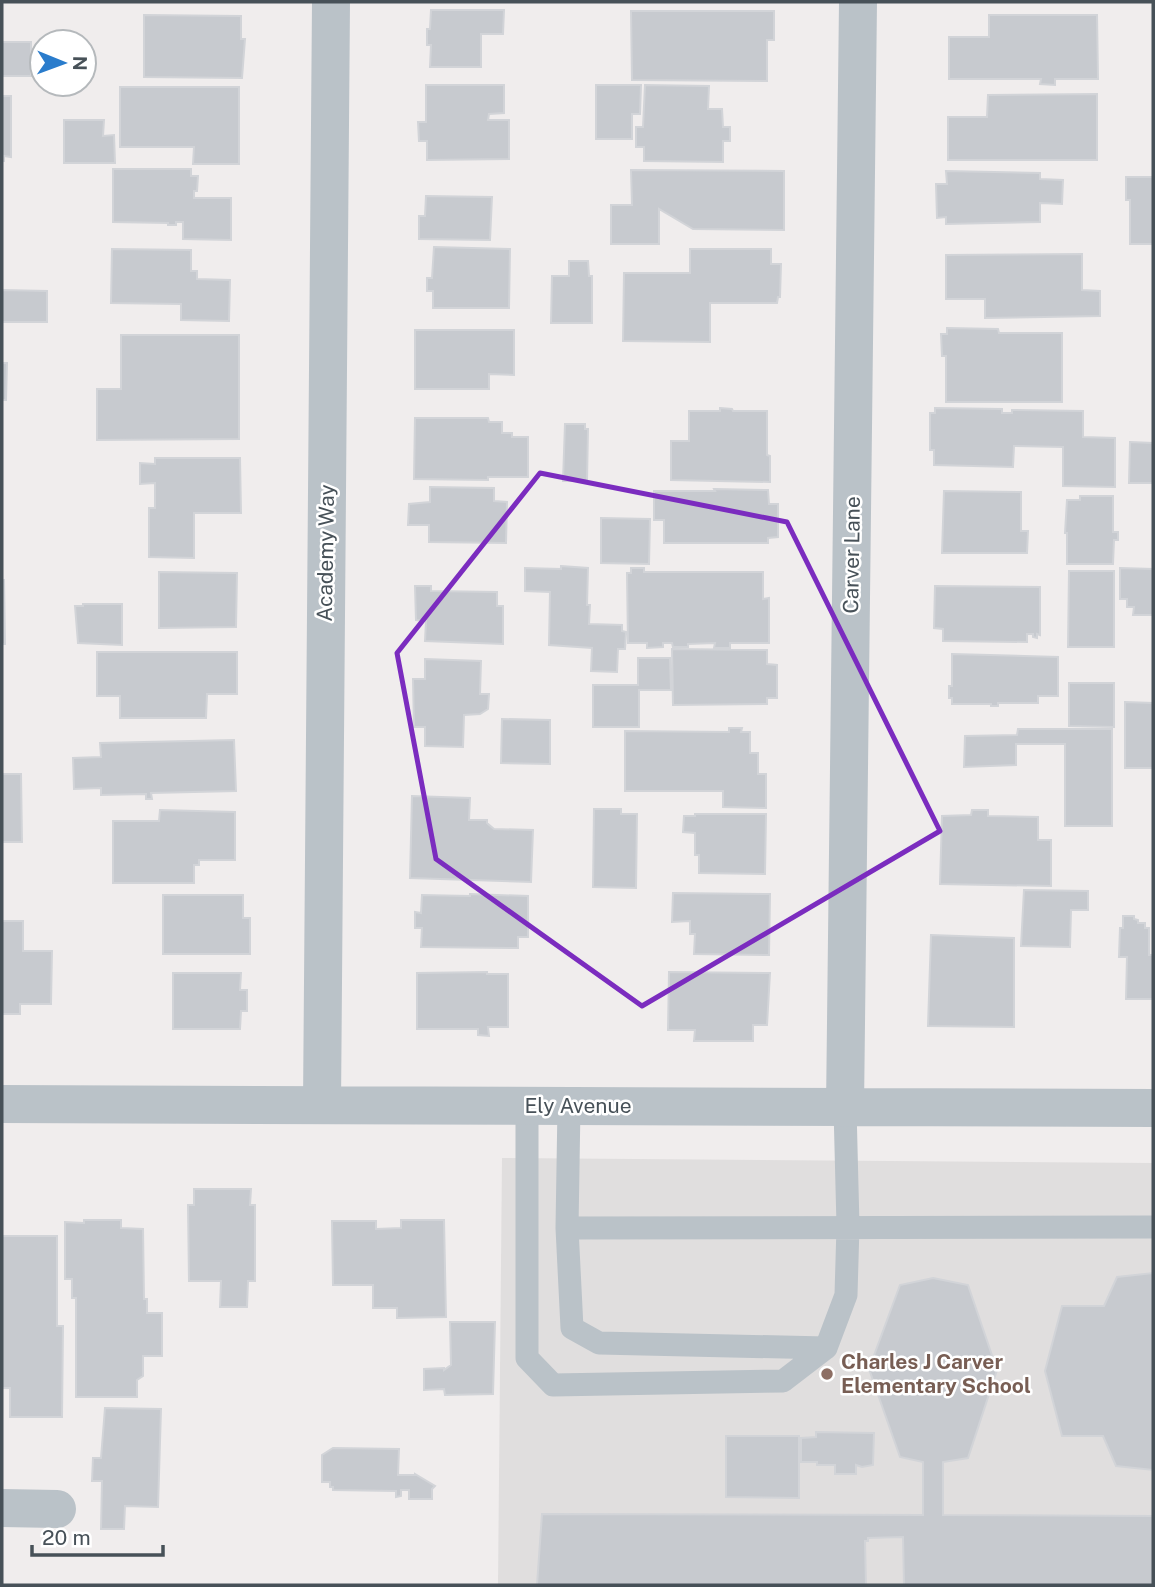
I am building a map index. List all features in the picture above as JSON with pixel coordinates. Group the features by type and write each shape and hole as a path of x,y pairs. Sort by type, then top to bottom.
{"street":[{"name":"Academy Way","path":"322,1105 331,2"},
{"name":"Carver Lane","path":"845,1108 858,2"},
{"name":"Ely Avenue","path":"2,1104 1153,1108"},
{"path":"2,1508 58,1509"}],"lane":[{"path":"527,1106 527,1359 553,1385 783,1381 826,1348 846,1295 848,1226 845,1108"},
{"path":"569,1106 567,1228 572,1328 599,1343 826,1348"},
{"path":"567,1228 1153,1227"}],"highlighted area":[{"path":"540,473 787,522 940,831 642,1006 436,859 397,653"}],"shaded area":[{"name":"Charles J Carver Elementary School","path":"502,1158 1153,1163 1153,1585 498,1585"}],"building":[{"path":"431,10 504,10 503,34 481,34 481,67 430,67 431,45 427,45 427,29 430,29"},
{"path":"631,11 774,11 774,40 767,40 767,81 632,80"},
{"path":"144,15 241,16 241,39 245,39 242,78 144,77"},
{"path":"989,15 1097,15 1098,79 1055,79 1055,85 1040,84 1041,79 949,79 949,37 989,37"},
{"path":"2,42 28,42 28,76 2,76"},
{"path":"426,85 504,85 504,113 489,114 488,120 509,120 509,159 427,160 427,141 419,141 418,122 426,122"},
{"path":"596,85 641,85 640,114 632,114 632,139 596,139"},
{"path":"645,85 709,86 708,109 722,109 723,127 730,127 730,141 723,141 723,162 644,161 644,147 636,147 636,127 643,127"},
{"path":"120,87 239,87 239,164 193,164 194,147 120,147"},
{"path":"1097,94 1097,160 948,160 948,117 987,117 988,95"},
{"path":"2,96 11,96 11,157 4,156 4,161 2,161"},
{"path":"64,120 104,120 103,136 114,135 115,163 64,163"},
{"path":"113,169 191,169 191,176 198,176 194,198 231,198 231,240 183,239 183,222 168,225 113,222"},
{"path":"631,170 784,171 784,230 693,229 659,209 659,244 611,244 611,205 632,205"},
{"path":"946,171 1040,173 1040,179 1063,180 1062,204 1040,203 1040,222 946,224 946,217 937,218 936,184 947,184"},
{"path":"1126,177 1153,177 1153,244 1130,244 1130,200 1126,200"},
{"path":"426,196 492,197 490,240 419,239 419,216 425,216"},
{"path":"434,247 510,249 509,308 433,308 433,291 427,291 427,278 432,278"},
{"path":"112,249 191,250 191,271 197,271 197,279 230,280 229,321 181,320 181,304 111,303"},
{"path":"690,249 771,249 771,264 781,264 780,297 777,303 710,303 710,342 623,341 624,273 690,273"},
{"path":"1082,254 1082,290 1100,291 1100,316 985,318 985,299 946,299 946,255"},
{"path":"569,261 588,261 589,276 592,276 592,323 551,323 552,276 569,276"},
{"path":"2,290 47,291 47,322 2,322"},
{"path":"947,328 998,329 999,333 1062,333 1062,402 946,402 946,356 942,356 941,334 947,334"},
{"path":"415,330 514,330 514,375 489,374 489,389 415,389"},
{"path":"121,335 239,335 239,439 97,440 97,389 121,389"},
{"path":"2,363 7,363 6,400 2,400"},
{"path":"720,408 733,411 767,411 770,482 671,480 671,441 689,441 689,411 720,411"},
{"path":"935,408 1002,409 1002,413 1012,413 1012,410 1083,411 1083,437 1115,438 1115,487 1063,486 1063,447 1014,446 1013,467 934,465 934,450 930,450 930,413 935,413"},
{"path":"415,418 488,418 489,422 502,422 502,433 512,433 512,437 528,437 528,477 488,477 488,480 414,479"},
{"path":"565,424 585,424 585,429 588,429 587,481 563,481"},
{"path":"1130,442 1153,443 1153,483 1129,483"},
{"path":"155,458 240,458 241,513 194,513 194,558 149,557 149,508 155,508 155,483 140,484 140,463 155,464"},
{"path":"430,487 494,488 494,501 507,502 506,543 429,542 429,525 408,525 409,504 430,502"},
{"path":"714,489 768,490 769,504 778,504 778,537 768,538 768,543 664,543 664,520 654,520 654,491 715,491"},
{"path":"944,491 1021,492 1021,531 1028,531 1027,553 942,553"},
{"path":"1080,496 1113,496 1113,532 1118,532 1118,540 1114,540 1113,564 1067,564 1067,500 1080,500"},
{"path":"601,518 650,519 649,564 601,563"},
{"path":"561,566 588,568 589,624 622,625 622,631 626,632 625,649 618,649 617,672 591,671 592,648 549,645 550,592 525,591 525,568 561,569"},
{"path":"631,568 644,568 644,572 763,572 763,599 769,598 769,643 730,643 730,648 714,648 715,643 673,647 672,643 663,643 663,647 647,648 647,643 628,643 627,573 631,573"},
{"path":"1120,568 1153,569 1153,615 1133,615 1134,607 1127,607 1127,599 1120,599"},
{"path":"1069,571 1114,571 1114,647 1068,647"},
{"path":"159,572 237,573 236,627 159,628"},
{"path":"4,580 5,644 2,644"},
{"path":"415,586 431,586 431,591 497,592 497,606 503,606 503,644 425,641 426,621 416,620"},
{"path":"935,586 1040,587 1040,635 1037,634 1037,638 1033,637 1033,634 1027,634 1027,642 943,641 943,629 934,628"},
{"path":"122,604 122,645 78,643 75,606"},
{"path":"672,649 767,650 767,664 777,665 777,698 767,698 767,704 673,705"},
{"path":"97,652 237,652 237,694 207,694 206,718 120,718 120,696 97,696"},
{"path":"952,654 1058,657 1058,696 1038,696 1038,703 998,703 998,706 952,704 949,686 952,686"},
{"path":"638,658 670,658 671,690 639,690 639,727 593,727 593,685 638,685"},
{"path":"425,659 481,661 480,694 489,694 488,709 480,714 464,715 463,747 425,746 425,727 414,727 413,679 425,679"},
{"path":"1069,683 1114,683 1114,727 1069,726"},
{"path":"1125,702 1153,703 1153,768 1125,768"},
{"path":"502,719 550,720 550,764 501,763"},
{"path":"729,728 742,728 741,732 750,732 750,753 758,753 758,774 766,774 766,808 723,807 723,791 625,791 625,731 729,732"},
{"path":"1018,729 1112,729 1112,826 1065,826 1065,744 1016,744 1016,765 964,767 965,736 1017,735"},
{"path":"234,740 236,791 151,793 152,799 146,799 146,794 101,795 101,788 74,789 73,758 101,757 100,743"},
{"path":"2,774 21,774 22,842 2,842"},
{"path":"412,796 470,798 469,820 487,820 494,829 533,830 531,882 410,878"},
{"path":"594,809 621,809 621,814 637,814 636,888 593,887"},
{"path":"160,810 235,812 235,860 199,860 199,865 194,865 194,883 113,883 113,821 159,821"},
{"path":"972,810 988,810 988,816 1038,817 1038,840 1051,840 1051,886 940,884 942,816 971,815"},
{"path":"766,814 765,874 699,873 699,855 695,855 695,833 683,832 684,816"},
{"path":"1024,890 1088,891 1088,910 1071,910 1070,947 1021,946"},
{"path":"673,893 770,894 769,955 694,954 695,934 690,934 690,921 672,922"},
{"path":"163,895 243,895 243,918 250,918 250,954 163,954"},
{"path":"422,895 528,896 528,937 518,937 518,948 421,947 422,928 415,928 415,912 421,913"},
{"path":"1123,916 1134,916 1138,923 1145,923 1145,928 1149,928 1149,955 1153,955 1153,999 1126,999 1127,957 1119,957"},
{"path":"2,921 23,921 23,951 52,951 51,1004 20,1004 20,1014 2,1014"},
{"path":"931,935 1014,938 1014,1027 928,1026"},
{"path":"669,972 770,973 767,1025 753,1025 753,1041 694,1041 695,1030 668,1030"},
{"path":"173,973 241,973 240,990 247,990 247,1011 241,1011 240,1029 173,1029"},
{"path":"417,973 508,974 508,1027 488,1027 489,1036 478,1035 478,1029 417,1029"},
{"path":"194,1189 251,1189 250,1205 255,1205 255,1281 248,1281 247,1307 220,1307 221,1281 189,1281 188,1205 194,1205"},
{"path":"84,1220 121,1220 121,1228 143,1229 144,1299 147,1299 147,1313 162,1313 162,1356 143,1356 143,1376 137,1380 137,1397 76,1397 76,1298 72,1298 72,1279 65,1279 65,1222 84,1223"},
{"path":"401,1220 444,1220 446,1317 397,1318 397,1308 373,1308 373,1285 333,1285 332,1221 376,1221 376,1229 401,1228"},
{"path":"2,1236 57,1236 57,1326 63,1326 62,1417 10,1417 10,1388 2,1388"},
{"path":"1153,1273 1153,1470 1116,1466 1103,1436 1062,1436 1045,1371 1062,1306 1104,1306 1117,1277"},
{"path":"933,1278 968,1285 997,1370 968,1458 943,1462 943,1515 1153,1516 1153,1585 904,1585 903,1537 868,1538 868,1541 865,1541 866,1585 537,1585 542,1514 923,1515 923,1462 900,1457 869,1369 900,1285"},
{"path":"450,1322 495,1322 493,1394 445,1395 444,1389 424,1390 424,1369 444,1370 451,1365"},
{"path":"105,1408 161,1409 158,1507 125,1506 124,1529 101,1529 102,1481 92,1481 93,1458 101,1458"},
{"path":"816,1432 874,1433 873,1465 856,1465 856,1474 835,1474 835,1465 801,1462 801,1438 816,1437"},
{"path":"726,1436 799,1436 799,1498 726,1497"},
{"path":"333,1448 399,1449 398,1475 415,1474 435,1486 432,1489 432,1499 409,1499 409,1490 401,1490 401,1496 396,1497 396,1491 333,1490 330,1482 322,1482 322,1455"}],"place":[{"name":"Charles J Carver Elementary School","path":"827,1374"}]}
